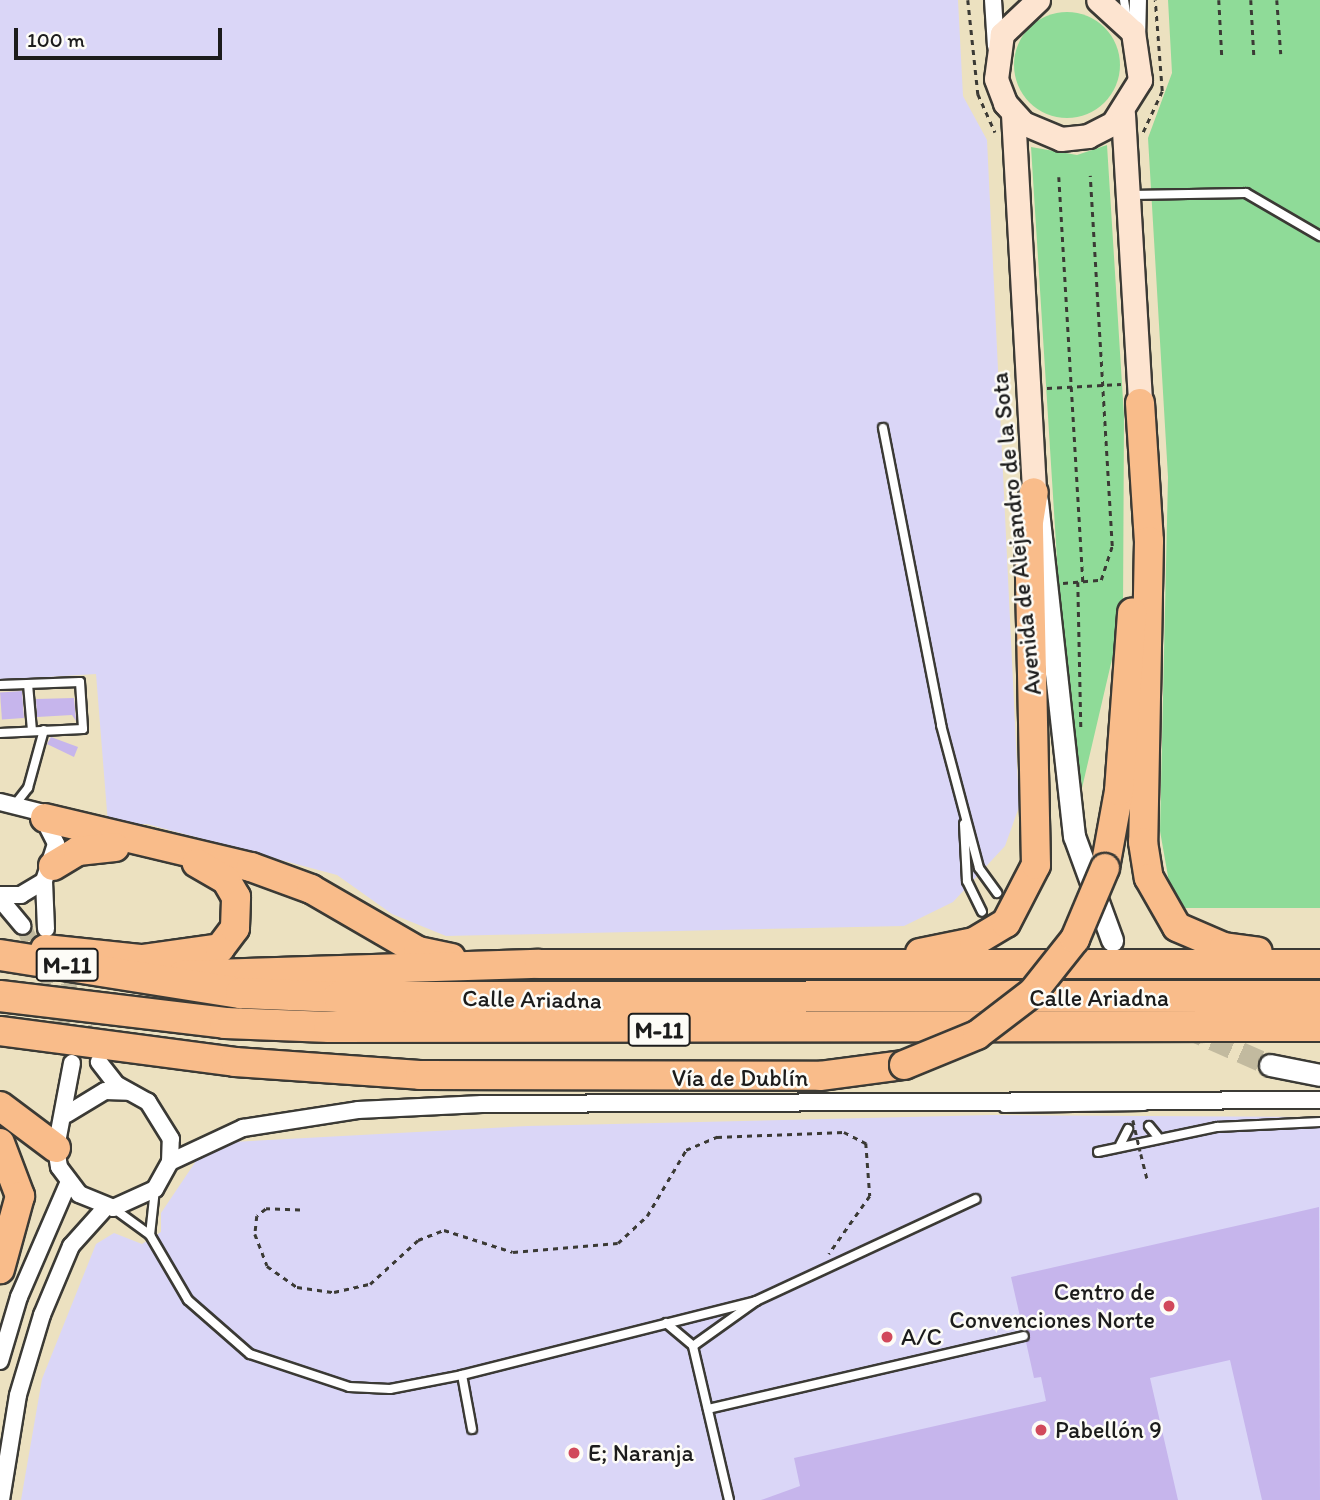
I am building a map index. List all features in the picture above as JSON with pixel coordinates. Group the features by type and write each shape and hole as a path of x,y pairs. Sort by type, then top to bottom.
{"highway":[{"path":"0,1031 235,1062 420,1075 820,1076 904,1065 977,1035 1033,992 1075,939 1105,868 1126,707 1131,393"},
{"path":"1131,393 1149,541 1143,842 1149,878 1177,927 1196,938 1248,951 1320,954"},
{"path":"726,962 954,949 990,935 1019,905 1039,844 1029,522 1034,492"},
{"path":"45,818 251,867 311,889 418,951 513,965"},
{"path":"0,943 173,958 220,948 235,928 233,890 217,873 191,861 104,846 69,854 48,874"},
{"name":"Calle Ariadna","path":"0,955 241,993 339,997 1320,996"},
{"path":"134,975 726,962 1320,964"},
{"name":"Calle Ariadna","path":"0,996 225,1023 329,1027 1320,1026"},
{"path":"0,1106 56,1148"},
{"path":"0,1143 20,1196 0,1269"}],"main road":[{"path":"1038,0 1014,9 996,52 996,79 1013,114 1047,136 1075,139 1101,131 1123,114 1140,80 1132,33 1109,1"},
{"name":"Avenida de Alejandro de la Sota","path":"1013,114 1034,492"},
{"path":"1123,114 1128,195 1131,393"}],"street":[{"path":"993,0 996,52"},
{"path":"1132,33 1138,0"},
{"name":"Avenida de Alejandro de la Sota","path":"1034,492 1074,836 1112,940"},
{"path":"0,802 17,802 45,818 56,844 48,874 46,929"},
{"path":"0,897 21,895 48,874"},
{"path":"0,897 23,926"},
{"path":"1,1500 18,1395 42,1315 71,1246 110,1207 155,1189 170,1161 163,1118 128,1092 99,1062"},
{"path":"0,1361 19,1297 68,1184 56,1148 67,1114 72,1063"},
{"path":"1270,1065 1320,1075"},
{"path":"67,1114 84,1099 128,1092"},
{"name":"Vía de Dublín","path":"170,1161 243,1128 358,1110 981,1100 1320,1100"},
{"path":"68,1184 110,1207"}],"lane":[{"path":"1128,195 1246,192 1320,236"},
{"path":"883,428 963,808 979,868 997,893"},
{"path":"0,685 80,682 83,729 0,733"},
{"path":"28,684 32,731"},
{"path":"17,802 28,788 44,730"},
{"path":"963,808 967,881 982,912"},
{"path":"1098,1152 1157,1136 1320,1122"},
{"path":"1149,1126 1157,1136"},
{"path":"1119,1146 1128,1129"},
{"path":"150,1235 155,1189"},
{"path":"110,1207 150,1235 188,1300 250,1354 349,1387 390,1389 461,1375 756,1301 811,1280 976,1199"},
{"path":"694,1346 756,1301"},
{"path":"666,1323 694,1346 729,1500"},
{"path":"708,1409 1024,1336"},
{"path":"461,1375 472,1429"}],"path":[{"path":"1219,0 1222,57"},
{"path":"1251,0 1254,55"},
{"path":"1277,0 1281,54"},
{"path":"1059,583 1101,580 1112,546 1090,176"},
{"path":"1059,177 1083,582"},
{"path":"1044,388 1102,385 1131,393"},
{"path":"1078,582 1084,691 1079,735"},
{"path":"1133,1120 1147,1178"},
{"path":"300,1210 267,1209 257,1216 255,1234 267,1266 297,1287 334,1292 370,1284 418,1240 444,1230 513,1252 618,1243 647,1216 686,1150 717,1137 844,1132 866,1143 870,1196 811,1280"}],"shaded area":[{"path":"0,0 958,0 963,96 987,140 1019,807 1005,846 953,902 904,926 446,936 392,914 337,875 147,824 108,824 96,674 0,680"},
{"path":"992,1115 1320,1117 1320,1500 21,1500 42,1379 96,1244 114,1233 142,1244 161,1232 161,1213 196,1161 232,1142 528,1126"}],"green space":[{"path":"1168,0 1320,0 1320,908 1182,908 1169,882 1160,831 1168,477 1148,138 1172,73"},
{"path":"1067,12 1087,16 1104,28 1116,45 1120,65 1116,85 1104,102 1087,114 1067,118 1047,114 1030,102 1018,85 1014,65 1018,45 1030,28 1047,16"},
{"path":"1107,145 1124,416 1123,612 1082,788 1060,607 1031,147 1077,155"}],"building":[{"path":"22,691 24,718 2,719 0,693"},
{"path":"74,698 76,721 72,715 37,717 36,699"},
{"path":"51,737 78,747 74,757 47,744"},
{"path":"1319,1207 1320,1500 1262,1500 1230,1360 1150,1378 1178,1500 761,1500 800,1486 794,1458 1046,1401 1041,1377 1034,1378 1026,1342 1030,1334 1023,1330 1011,1277"}],"tunnel":[{"path":"23,926 53,989 67,1045"},
{"path":"58,960 92,1047"},
{"path":"1184,1027 1270,1065"}],"place":[{"name":"Centro de Convenciones Norte","path":"1169,1306"},
{"name":"A/C","path":"887,1337"},
{"name":"Pabellón 9","path":"1041,1430"},
{"name":"E; Naranja","path":"574,1453"}]}
